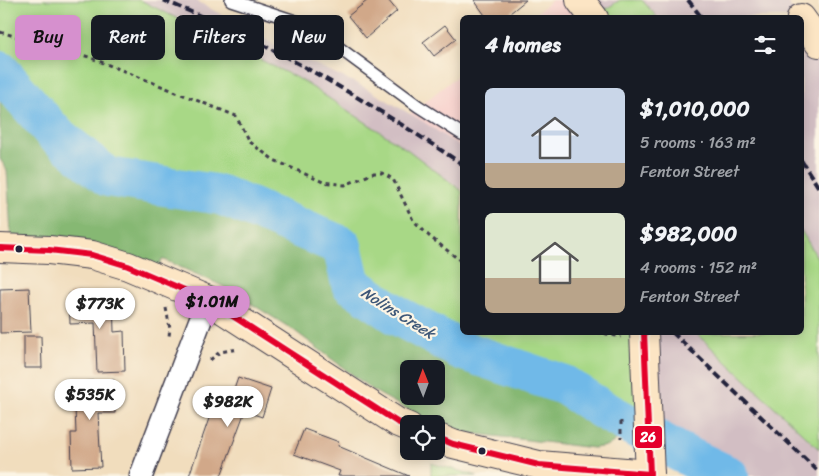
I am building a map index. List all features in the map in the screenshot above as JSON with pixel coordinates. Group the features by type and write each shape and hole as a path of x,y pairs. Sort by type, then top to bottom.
{"street":[{"path":"580,0 592,15"},
{"path":"789,0 799,15"},
{"path":"804,22 819,43"},
{"path":"0,248 49,250 92,255 128,266 208,300 400,423"},
{"path":"141,476 208,300"},
{"path":"445,441 539,465 650,468 644,342"}],"lane":[{"path":"231,0 298,22 331,42 418,106 460,133"}],"path":[{"path":"0,32 89,57 236,116 249,142 274,160 323,182 345,184 382,173 393,179 413,220 429,236 460,260"}],"shaded area":[{"path":"140,0 195,0 222,15 175,15 175,17"},
{"path":"552,0 582,0 594,15 534,15"},
{"path":"582,0 620,0 597,15 594,15"},
{"path":"642,0 786,0 797,15 655,15"},
{"path":"804,27 819,49 819,261 804,235"},
{"path":"264,39 274,44 274,60 307,60 364,87 424,122 460,147 460,189 408,150 301,80 261,60 264,60"},
{"path":"460,74 460,147 410,114"},
{"path":"650,335 698,335 819,449 819,476 737,476 733,472 677,447 654,432"}],"green space":[{"path":"0,0 140,0 175,17 175,60 261,60 301,80 408,150 460,189 460,335 638,335 645,435 563,386 460,351 399,318 350,286 169,188 107,178 55,135 0,73"},
{"path":"620,0 642,0 655,15 597,15"},
{"path":"0,73 55,135 107,178 221,196 340,247 350,286 399,318 460,351 563,387 617,419 616,440 608,446 593,448 461,432 445,426 445,415 417,415 374,391 295,331 223,286 162,259 153,278 12,249 7,170 0,159"},
{"path":"804,235 819,261 819,449 698,335 804,335"},
{"path":"431,463 478,476 431,476"}],"building":[{"path":"368,0 388,0 397,11 366,38 348,16"},
{"path":"474,0 526,0 508,15 485,15"},
{"path":"445,25 456,39 434,56 423,42"},
{"path":"29,288 31,332 0,333 0,289"},
{"path":"91,293 91,298 113,298 114,332 124,331 125,371 97,372 95,323 70,324 69,294"},
{"path":"24,336 41,336 42,368 24,368"},
{"path":"238,378 271,389 262,417 245,411 221,476 189,476 213,407 226,412"},
{"path":"114,380 115,413 98,413 101,467 72,468 71,433 76,433 74,382"},
{"path":"304,429 339,442 338,446 409,476 338,476 340,471 294,454"}],"waterway":[{"name":"Nolins Creek","path":"0,71 55,134 108,177 221,195 342,246 351,284 398,316 461,350 564,385 600,408 679,452 729,476"}],"railway":[{"path":"163,0 281,54 381,112 460,163"},
{"path":"688,0 700,15"},
{"path":"804,165 819,188"},
{"path":"675,335 819,472"}],"transit line":[{"name":"26","path":"0,248 49,250 92,255 128,266 208,300 400,423"},
{"name":"26","path":"445,441 539,465 650,474 644,335"}]}
